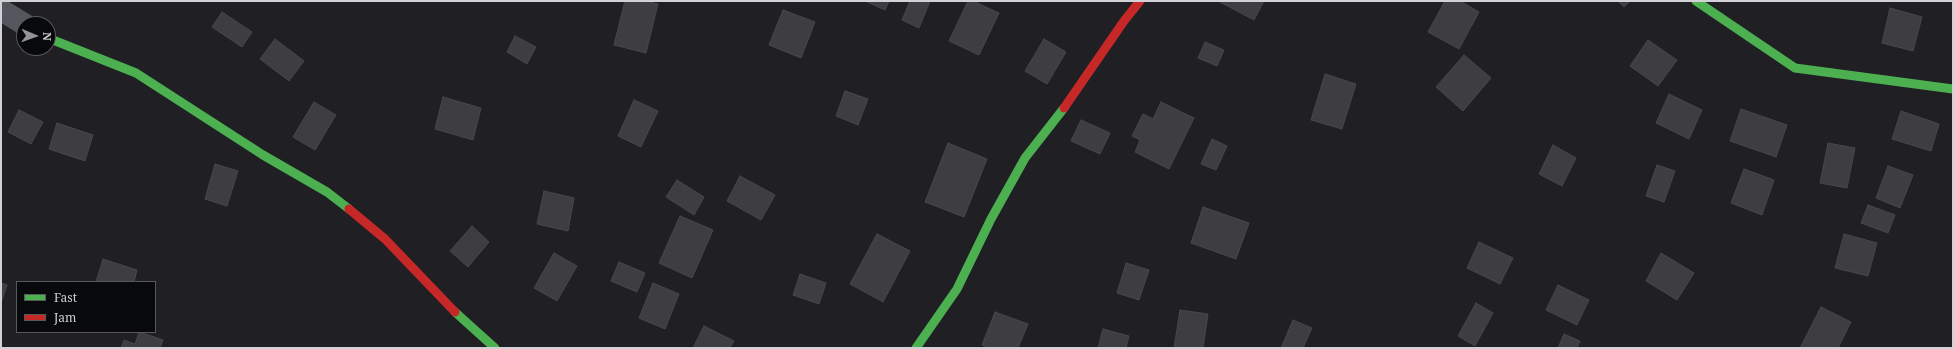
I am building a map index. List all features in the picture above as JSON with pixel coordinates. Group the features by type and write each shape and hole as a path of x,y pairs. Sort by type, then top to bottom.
{"street":[{"path":"916,348 957,289 991,219 1025,158 1077,92 1124,21 1140,1"},
{"path":"1696,1 1795,68 1953,89"},
{"path":"1,10 16,19"},
{"path":"56,41 136,73 263,155 327,192 385,239 451,308 495,348"}],"building":[{"path":"625,1 647,1 658,4 646,53 614,45"},
{"path":"865,1 889,1 885,10"},
{"path":"910,1 930,1 919,28 902,20"},
{"path":"968,1 973,1 999,13 979,55 949,41"},
{"path":"1218,1 1264,1 1254,20"},
{"path":"1445,1 1460,1 1479,12 1459,49 1428,32"},
{"path":"1618,1 1630,1 1624,7"},
{"path":"1890,8 1922,17 1913,51 1882,43"},
{"path":"783,10 815,22 801,58 769,45"},
{"path":"222,12 252,32 242,47 212,27"},
{"path":"515,36 536,47 527,64 507,52"},
{"path":"275,39 304,61 289,81 260,59"},
{"path":"1044,39 1066,52 1047,84 1025,71"},
{"path":"1648,40 1677,60 1658,86 1630,66"},
{"path":"1205,42 1224,50 1217,66 1198,58"},
{"path":"1464,55 1491,78 1463,111 1436,87"},
{"path":"1325,74 1356,84 1342,129 1311,120"},
{"path":"845,91 868,99 858,125 836,116"},
{"path":"1669,94 1702,110 1689,139 1656,123"},
{"path":"443,97 481,108 473,140 435,129"},
{"path":"634,100 658,111 641,147 618,136"},
{"path":"314,102 336,115 315,150 293,137"},
{"path":"1161,102 1194,118 1169,169 1135,152 1140,140 1132,136 1143,114 1153,119"},
{"path":"1741,109 1787,125 1776,157 1730,141"},
{"path":"19,110 43,122 31,144 8,132"},
{"path":"1901,111 1939,124 1931,151 1892,139"},
{"path":"1081,120 1110,133 1100,154 1071,141"},
{"path":"57,123 93,135 85,161 49,149"},
{"path":"1212,139 1227,146 1216,170 1201,164"},
{"path":"948,143 987,159 964,217 925,202"},
{"path":"1828,143 1855,148 1847,188 1820,183"},
{"path":"1553,145 1576,158 1562,186 1539,174"},
{"path":"215,164 238,171 227,206 205,199"},
{"path":"1657,165 1675,171 1664,202 1646,196"},
{"path":"1888,166 1913,175 1900,208 1876,198"},
{"path":"1744,169 1774,180 1762,215 1731,203"},
{"path":"740,176 775,195 761,220 727,201"},
{"path":"677,180 704,197 694,215 666,197"},
{"path":"544,191 574,198 568,231 537,224"},
{"path":"1868,205 1895,215 1888,233 1861,223"},
{"path":"1203,207 1249,223 1236,259 1191,243"},
{"path":"680,216 713,230 692,278 659,263"},
{"path":"472,226 489,242 468,267 450,251"},
{"path":"877,234 910,251 883,302 850,284"},
{"path":"1844,234 1877,243 1868,276 1835,268"},
{"path":"1479,242 1513,258 1500,284 1467,268"},
{"path":"554,253 577,266 557,301 534,288"},
{"path":"1661,253 1694,273 1677,300 1646,281"},
{"path":"103,259 137,270 134,281 96,281"},
{"path":"619,262 645,273 637,292 611,281"},
{"path":"1126,263 1149,270 1139,300 1117,293"},
{"path":"800,274 826,283 819,304 793,295"},
{"path":"1,283 7,285 1,303"},
{"path":"653,283 679,294 665,329 639,318"},
{"path":"1558,285 1589,300 1577,325 1546,310"},
{"path":"1476,303 1493,313 1475,346 1458,336"},
{"path":"1821,307 1851,322 1838,348 1800,348"},
{"path":"1180,310 1208,314 1203,348 1174,348"},
{"path":"995,312 1028,324 1018,348 989,348 982,345"},
{"path":"1293,320 1312,328 1303,348 1281,348"},
{"path":"704,326 734,341 730,348 693,348"},
{"path":"1103,329 1129,336 1126,348 1098,348"},
{"path":"139,333 163,340 160,348 121,348 124,340 135,344"},
{"path":"1564,334 1580,341 1577,348 1558,348"}],"traffic: fast":[{"path":"1696,1 1795,68 1953,89"},
{"path":"56,41 136,73 263,155 327,192 349,209"},
{"path":"916,348 957,289 991,219 1025,158 1064,108"},
{"path":"455,312 495,348"}],"traffic: jam":[{"path":"1064,108 1124,21 1140,1"},
{"path":"349,209 385,239 455,312"}]}
